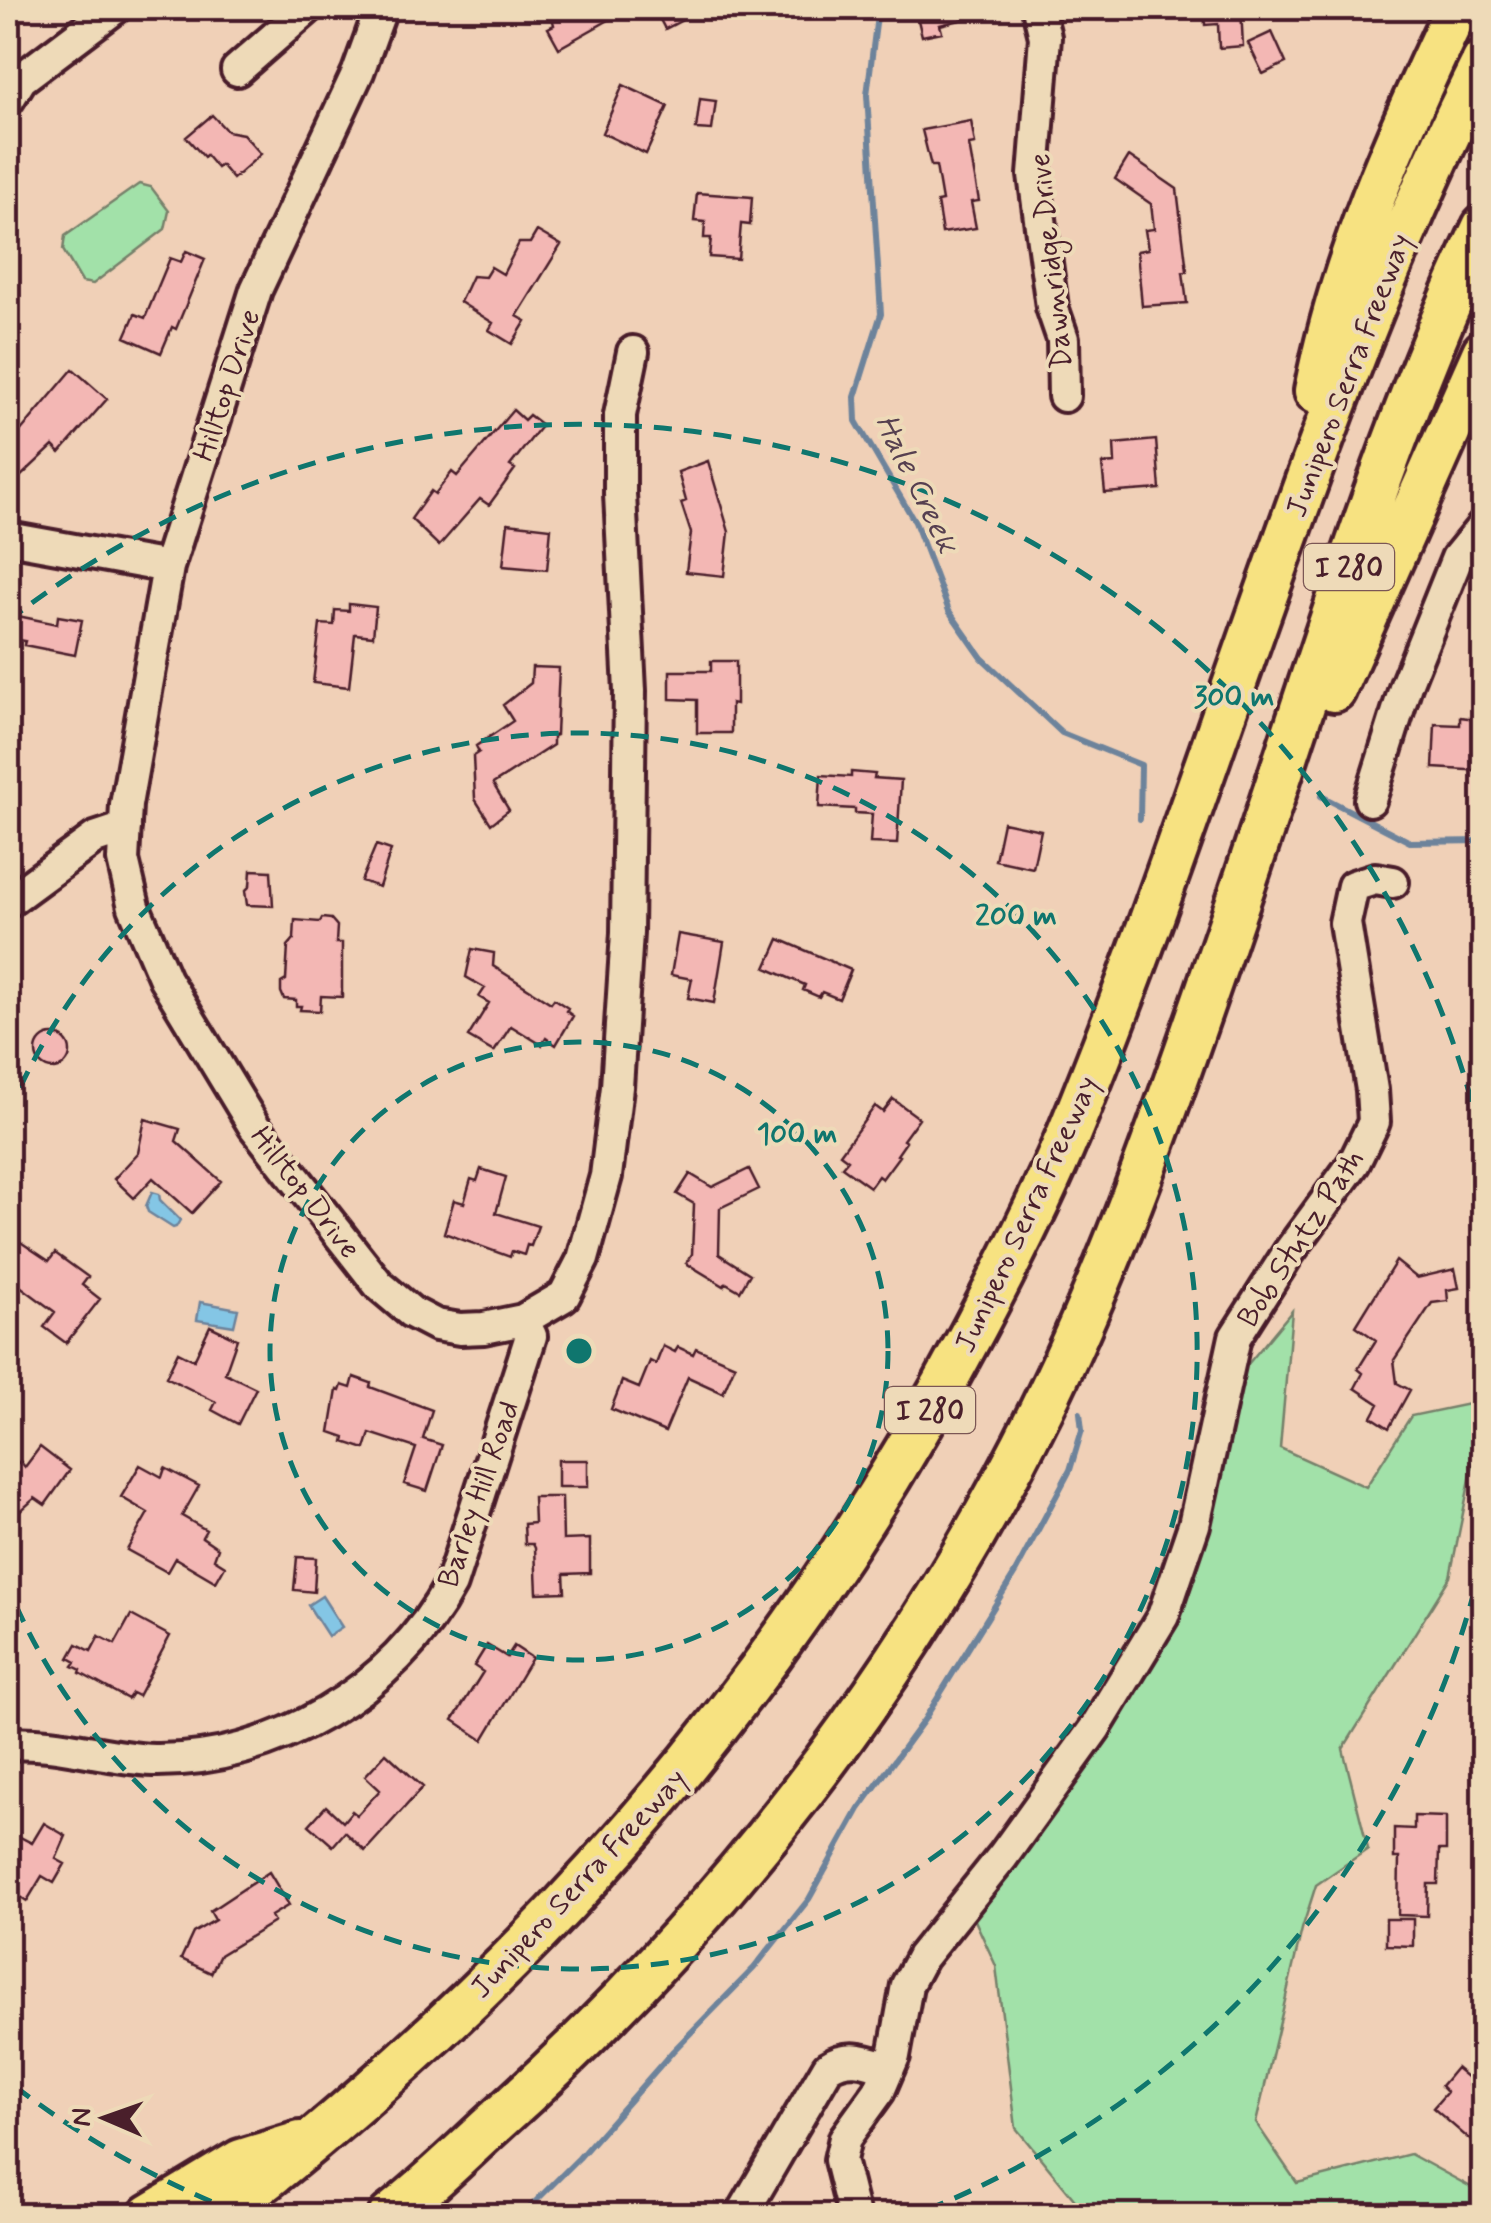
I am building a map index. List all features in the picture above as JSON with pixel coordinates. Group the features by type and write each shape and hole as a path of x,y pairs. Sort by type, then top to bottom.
{"highway":[{"path":"1290,526 1317,384 1345,277 1401,133 1456,8"},
{"name":"Junipero Serra Freeway","path":"217,2216 319,2137 490,1984 652,1809 779,1646 883,1493 1000,1280 1066,1142 1158,901 1384,273 1484,61"},
{"name":"I 280","path":"390,2216 574,2052 754,1856 910,1640 983,1521 1043,1406 1128,1202 1234,914 1370,508 1450,298 1484,226"},
{"path":"1234,914 1298,784 1337,682 1484,352"},
{"path":"150,2216 240,2161 319,2137"}],"street":[{"path":"8,100 21,79 115,8"},
{"path":"237,70 308,8"},
{"name":"Hilltop Drive","path":"378,8 358,72 256,290 168,567 126,805 123,860 134,907 165,979 254,1126 378,1285 411,1312 436,1324 460,1329 523,1320 564,1296 583,1259 606,1176 617,1087 627,933 630,690 620,415 634,352"},
{"name":"Dawnridge Drive","path":"1038,8 1045,37 1034,175 1052,307 1062,339 1064,396"},
{"path":"1370,800 1406,686 1457,558 1484,525"},
{"path":"8,538 168,567"},
{"path":"8,902 95,838 125,828"},
{"name":"Bob Stutz Path","path":"889,2068 902,2025 908,1984 922,1956 1003,1856 1096,1728 1163,1616 1194,1526 1235,1338 1289,1252 1354,1163 1374,1122 1346,922 1353,886 1375,879 1392,882"},
{"name":"Barley Hill Road","path":"8,1744 34,1742 151,1760 202,1757 244,1748 304,1724 349,1700 388,1666 432,1618 451,1584 531,1336 523,1320"},
{"path":"741,2216 828,2068 839,2060 854,2058 889,2068 879,2092 845,2138 840,2160 854,2216"}],"green space":[{"path":"139,184 151,187 169,211 165,229 93,284 82,282 63,250 65,236"},
{"path":"1292,1311 1280,1448 1366,1487 1411,1416 1483,1401 1483,1415 1450,1577 1343,1749 1368,1849 1316,1885 1256,2123 1297,2183 1410,2154 1480,2192 1483,2215 1087,2215 1016,2128 996,1966 974,1918 1173,1628 1243,1370"}],"water":[{"path":"152,1192 159,1194 180,1220 176,1227 148,1212 146,1206"},
{"path":"200,1302 238,1309 234,1326 197,1320"},
{"path":"322,1596 342,1627 328,1636 308,1605"}],"building":[{"path":"550,8 630,8 559,48 548,28 554,25"},
{"path":"654,8 706,8 665,29"},
{"path":"915,8 984,8 985,14 940,25 942,32 922,36"},
{"path":"1204,8 1241,8 1243,46 1219,48 1218,24 1205,25"},
{"path":"1272,32 1286,63 1263,74 1248,43"},
{"path":"623,85 668,106 646,154 602,133"},
{"path":"700,99 716,101 712,130 696,129"},
{"path":"212,115 227,131 243,134 261,154 233,179 186,137"},
{"path":"971,121 975,144 969,145 979,201 971,202 976,228 942,233 936,166 931,166 922,130"},
{"path":"1129,156 1177,189 1187,303 1142,306 1137,251 1148,249 1145,230 1154,229 1151,204 1115,179"},
{"path":"697,193 752,197 750,225 741,224 738,259 709,257 711,238 704,238 705,222 694,221"},
{"path":"537,231 561,245 517,316 526,321 512,344 489,330 493,323 460,302 472,276 485,277 491,267 503,274 519,243 530,243"},
{"path":"186,251 205,259 176,329 172,327 161,353 125,337 135,314 145,318 170,258 181,262"},
{"path":"73,369 107,399 60,453 53,446 19,478 8,468 8,446"},
{"path":"513,410 524,420 529,415 542,425 510,466 515,469 489,505 480,499 439,546 411,519 431,491 435,494 452,472 457,476"},
{"path":"1156,440 1160,489 1105,493 1102,464 1115,463 1114,444"},
{"path":"708,461 729,532 724,576 686,572 691,533 681,503 686,501 678,472"},
{"path":"508,523 551,528 547,570 503,566"},
{"path":"349,604 376,607 373,636 355,634 349,687 313,683 320,624 334,625 335,610 349,611"},
{"path":"8,614 57,624 58,616 82,620 75,655 8,638"},
{"path":"711,661 736,661 731,733 697,733 697,700 670,699 670,671 711,671"},
{"path":"532,667 559,668 556,735 553,745 493,784 509,810 491,824 475,799 473,756 479,752 476,746 513,721 503,705 531,683"},
{"path":"1460,717 1484,720 1484,771 1433,768 1435,724 1460,725"},
{"path":"851,772 901,780 897,844 870,843 872,814 819,807 821,775 851,777"},
{"path":"1003,822 1041,830 1033,868 995,860"},
{"path":"376,845 391,850 379,887 361,881"},
{"path":"251,870 271,871 273,906 247,905 245,891 250,886"},
{"path":"322,918 331,919 337,926 336,943 342,943 342,997 321,996 320,1011 300,1010 296,1000 284,999 281,992 281,983 286,980 288,946 294,939 295,920 320,922"},
{"path":"678,934 724,942 714,1003 688,998 692,979 671,975"},
{"path":"779,939 851,970 839,999 822,992 819,997 803,990 805,985 766,968"},
{"path":"472,949 494,953 493,966 551,1003 554,999 568,1008 566,1011 573,1016 556,1045 546,1038 542,1045 511,1026 494,1052 468,1037 489,1003 479,997 485,988 466,977"},
{"path":"53,1035 65,1040 70,1052 65,1064 53,1069 41,1064 36,1052 41,1040"},
{"path":"893,1099 919,1118 903,1140 906,1142 899,1156 882,1179 878,1176 870,1187 842,1167 848,1160 840,1154 875,1106 883,1112"},
{"path":"145,1119 180,1129 176,1141 221,1181 192,1213 153,1178 134,1198 114,1179 138,1153"},
{"path":"481,1169 506,1177 496,1213 538,1226 524,1255 512,1251 510,1257 444,1233 454,1200 464,1203 471,1179 477,1181"},
{"path":"749,1169 759,1189 720,1208 719,1254 750,1274 740,1291 686,1263 692,1254 694,1204 677,1194 690,1174 712,1187"},
{"path":"19,1241 49,1261 55,1253 88,1277 82,1285 100,1299 66,1343 44,1327 55,1312 16,1283 8,1287 8,1247"},
{"path":"1396,1261 1417,1278 1455,1269 1459,1288 1447,1290 1448,1301 1432,1303 1394,1360 1397,1383 1410,1390 1389,1428 1372,1417 1379,1404 1355,1388 1363,1373 1358,1369 1376,1340 1356,1326"},
{"path":"210,1326 237,1339 225,1373 256,1388 238,1424 212,1410 216,1402 166,1377 178,1352 194,1360"},
{"path":"663,1346 693,1354 696,1348 735,1365 723,1393 688,1377 665,1432 611,1409 622,1381 639,1388 650,1361 656,1364"},
{"path":"354,1377 432,1410 423,1439 442,1445 427,1491 404,1484 416,1448 370,1433 365,1449 330,1432 337,1390 342,1385 351,1388"},
{"path":"40,1447 70,1470 45,1505 35,1498 8,1522 8,1472 20,1461 25,1467"},
{"path":"558,1460 588,1460 588,1487 558,1487"},
{"path":"140,1465 162,1477 165,1468 199,1486 182,1516 206,1530 202,1537 218,1548 214,1559 225,1566 216,1582 175,1558 167,1572 127,1550 148,1513 121,1497"},
{"path":"533,1497 562,1497 563,1540 590,1539 590,1573 564,1574 565,1592 537,1593 535,1548 525,1544 524,1524 534,1523"},
{"path":"297,1557 316,1558 314,1592 294,1590"},
{"path":"131,1615 170,1636 138,1696 132,1693 128,1699 80,1673 73,1666 76,1662 69,1658 77,1644 91,1651 99,1636 115,1644"},
{"path":"487,1645 507,1657 514,1646 532,1658 483,1740 453,1720 483,1672 474,1666"},
{"path":"386,1753 423,1787 365,1851 345,1832 333,1846 309,1825 326,1806 343,1822 352,1811 357,1815 380,1790 365,1776"},
{"path":"1414,1816 1446,1817 1446,1850 1439,1850 1438,1884 1428,1884 1427,1916 1398,1915 1399,1858 1394,1858 1394,1828 1414,1829"},
{"path":"44,1823 66,1836 56,1859 65,1864 54,1883 42,1876 27,1901 8,1889 8,1848 16,1835 32,1843"},
{"path":"269,1872 289,1905 271,1916 274,1922 220,1955 211,1973 181,1959 193,1933 215,1920 210,1911"},
{"path":"1386,1919 1413,1919 1413,1946 1386,1945"},
{"path":"1456,2068 1484,2098 1484,2152 1433,2108 1447,2092 1441,2086"}],"waterway":[{"name":"Hale Creek","path":"878,8 867,95 881,314 855,397 856,421 915,522 949,611 982,658 1062,733 1141,765 1140,819"},
{"name":"Hale Creek","path":"1321,796 1410,842 1484,841"},
{"path":"521,2216 754,1968 809,1899 859,1809 924,1720 1015,1573 1070,1470 1082,1430 1080,1413"}]}
